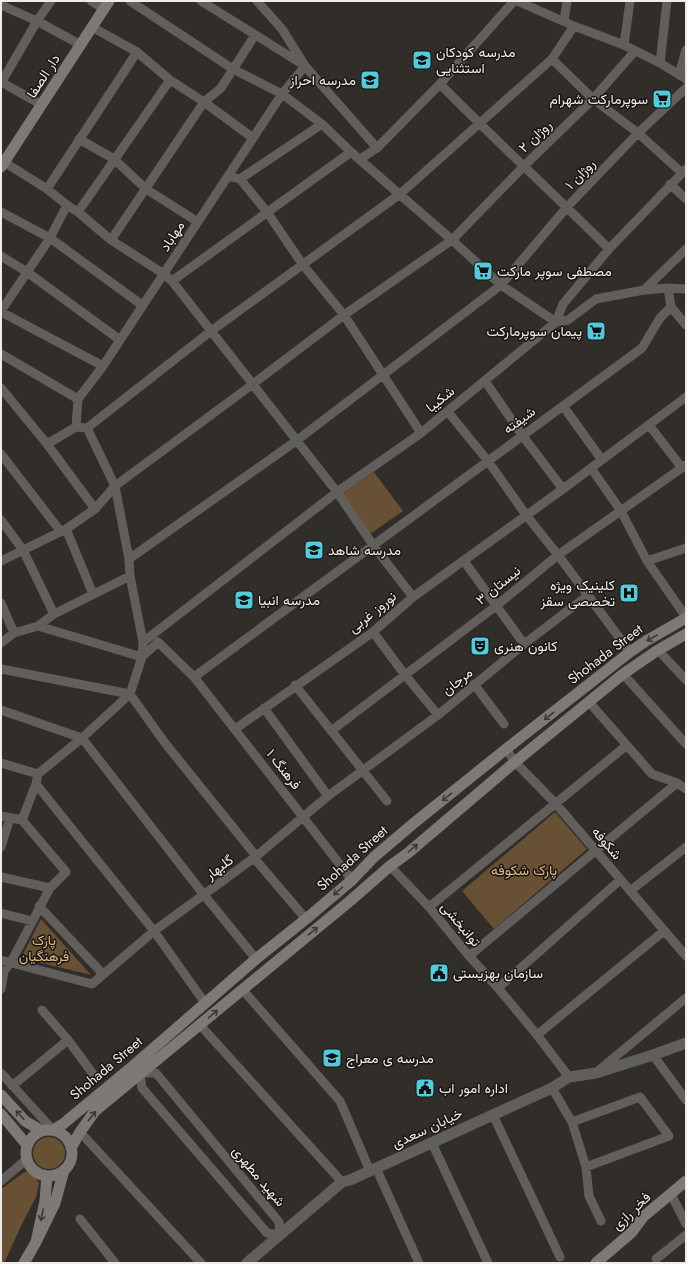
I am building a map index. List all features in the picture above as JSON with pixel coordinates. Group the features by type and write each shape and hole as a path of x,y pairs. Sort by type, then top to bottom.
{"main road":[{"name":"دار الصفا","path":"3,165 107,5"},
{"name":"Shohada Street","path":"71,1148 95,1111 205,1003 352,880 374,857 506,749 630,652 686,618"},
{"name":"Shohada Street","path":"48,1131 63,1124 200,1025 390,866 408,853 515,762 623,674 658,650 686,634"},
{"path":"1,1095 25,1121 48,1131 62,1135 69,1143 71,1148 71,1156 69,1164 64,1170 53,1176 40,1175 34,1171 27,1160 27,1145 31,1139 36,1134 48,1131"},
{"path":"1,1114 27,1145"},
{"path":"24,1263 55,1203 64,1170"},
{"path":"36,1242 45,1201 47,1176"},
{"name":"فخر رازی","path":"596,1263 632,1232 643,1217 686,1181"}],"street":[{"path":"42,105 1,82 37,21 51,1"},
{"path":"91,1 107,5"},
{"path":"130,1 233,69 282,94 322,124 351,152 501,285 556,322 568,320 596,299 644,290 668,288 686,289"},
{"path":"201,1 305,66"},
{"path":"257,1 282,29 305,66 377,148"},
{"path":"360,159 377,148 440,84 516,1 574,26 624,45 660,63 682,77 686,50"},
{"path":"564,21 567,1"},
{"path":"624,45 630,1"},
{"path":"660,63 667,1"},
{"path":"1,4 37,21 81,45"},
{"path":"47,444 76,427 87,428 211,331 400,194 480,125 552,59 574,26"},
{"path":"92,27 137,52 170,80 204,102 253,138"},
{"path":"111,240 204,102 221,88 256,35"},
{"name":"روژان ۲","path":"1,561 63,530 95,509 115,486 344,315 452,240 524,166 593,99 635,51"},
{"path":"47,189 137,52"},
{"path":"552,59 593,99 638,133 684,171 609,249 562,304 556,322"},
{"name":"مهاباد","path":"78,399 103,366 282,94 305,66"},
{"path":"78,212 170,80"},
{"path":"440,84 480,125 609,249"},
{"name":"روژان ۱","path":"129,558 296,441 501,285 568,208 638,133 686,88"},
{"path":"240,179 322,124"},
{"path":"79,139 114,159 146,189 198,222"},
{"path":"172,281 351,152"},
{"path":"3,165 47,189 78,212 111,240 164,274 172,281 337,492 373,545 412,598"},
{"path":"228,176 240,179 267,212 302,265 344,315 421,433"},
{"path":"670,184 686,199"},
{"path":"67,205 50,238 1,311 103,366"},
{"path":"1,212 50,238 142,305"},
{"path":"644,290 686,249"},
{"path":"1,256 27,272 120,340"},
{"path":"668,288 671,307 686,325"},
{"name":"شیفته","path":"194,677 642,348 660,318 671,307"},
{"name":"شکیبا","path":"143,642 337,492 421,433 556,322"},
{"path":"1,354 78,399 76,427"},
{"path":"485,381 522,435 563,489"},
{"path":"1,388 47,444 95,509"},
{"name":"نوروز غربی","path":"235,729 295,685 373,632 412,598 563,489 686,397"},
{"path":"563,406 602,460"},
{"path":"448,412 488,461 526,515 558,555 630,652"},
{"path":"649,425 684,466"},
{"path":"22,820 36,784 38,774 82,738 130,694 142,657 143,642 115,486 87,428"},
{"path":"1,455 63,530 93,594"},
{"name":"نیستان ۳","path":"331,731 496,606 558,555 684,466"},
{"path":"591,468 620,511 647,561 686,618"},
{"path":"1,520 23,550 54,614"},
{"path":"647,561 686,548"},
{"path":"464,561 524,644"},
{"path":"1,643 14,633 38,626 54,614 130,576"},
{"name":"مرجان","path":"362,770 438,715 524,644 587,596"},
{"path":"1,603 14,633"},
{"path":"38,626 142,657"},
{"path":"373,632 405,675 438,715"},
{"name":"فرهنگ ۱","path":"142,657 158,642 194,677 352,880"},
{"path":"658,650 686,680"},
{"path":"1,669 130,694 166,743 255,857 306,919"},
{"path":"623,674 686,744"},
{"path":"474,684 504,724"},
{"path":"295,685 388,802"},
{"path":"589,702 652,774 677,783 686,789"},
{"path":"264,708 328,796"},
{"path":"1,710 82,738 204,895 256,959"},
{"path":"429,907 626,745"},
{"name":"شکوفه","path":"506,749 515,762 556,804 686,956"},
{"path":"1,763 38,774"},
{"name":"گلبهار","path":"11,962 92,984 154,931 255,857 328,796 362,770"},
{"path":"469,956 677,783"},
{"path":"36,784 154,931 205,1003"},
{"path":"1,847 5,817 22,820 66,872 50,888 39,906 11,962 2,972 1,989"},
{"path":"630,891 685,849"},
{"name":"توانبخشی","path":"390,866 429,907 469,956 498,988 569,1077"},
{"path":"1,877 50,888"},
{"path":"498,988 620,880"},
{"path":"39,906 103,974"},
{"path":"1,913 32,921"},
{"path":"537,1035 664,931"},
{"path":"1,960 11,962"},
{"path":"242,989 340,1101 419,1263"},
{"path":"596,1073 686,998"},
{"path":"42,1010 68,1040 93,1074"},
{"path":"200,1025 342,1182"},
{"path":"12,1086 68,1040"},
{"name":"خیابان سعدی","path":"247,1263 342,1182 373,1170 552,1088 569,1077 596,1073 686,1043"},
{"path":"653,1055 686,1100"},
{"path":"136,1070 142,1088 267,1233 280,1235"},
{"name":"شهید مطهری","path":"136,1070 156,1073 279,1222 280,1235"},
{"path":"1,1073 48,1131"},
{"path":"552,1088 572,1122 586,1167 589,1196 601,1221"},
{"path":"572,1122 640,1097 669,1136 586,1167"},
{"path":"493,1115 560,1257"},
{"path":"80,1132 201,1263"},
{"path":"432,1143 488,1263"},
{"path":"1,1181 27,1160"},
{"path":"671,1194 686,1224"},
{"path":"80,1219 115,1263"},
{"path":"656,1259 686,1235"}],"green space":[{"path":"374,472 403,511 370,534 342,494"},
{"name":"پارک شکوفه","path":"555,812 587,849 494,929 462,891"},
{"name":"پارک فرهنگیان","path":"41,919 91,975 21,958"},
{"path":"52,1137 58,1139 63,1144 65,1153 63,1162 58,1167 46,1169 40,1167 35,1162 33,1150 35,1144 40,1139"},
{"path":"28,1171 33,1174 39,1183 36,1197 4,1263 1,1263 1,1189"}],"place":[{"name":"مدرسه کودکان استثنایی","path":"422,60"},
{"name":"مدرسه احراز","path":"370,80"},
{"name":"سوپرمارکت شهرام","path":"662,99"},
{"name":"مصطفی سوپر مارکت","path":"483,271"},
{"name":"پیمان سوپرمارکت","path":"596,331"},
{"name":"مدرسه شاهد","path":"314,550"},
{"name":"کلینیک ویژه تخصصی سقز","path":"629,593"},
{"name":"مدرسه انبیا","path":"244,600"},
{"name":"کانون هنری","path":"480,646"},
{"name":"سازمان بهزیستی","path":"439,973"},
{"name":"مدرسه ی معراج","path":"332,1058"},
{"name":"اداره امور اب","path":"425,1088"}]}
